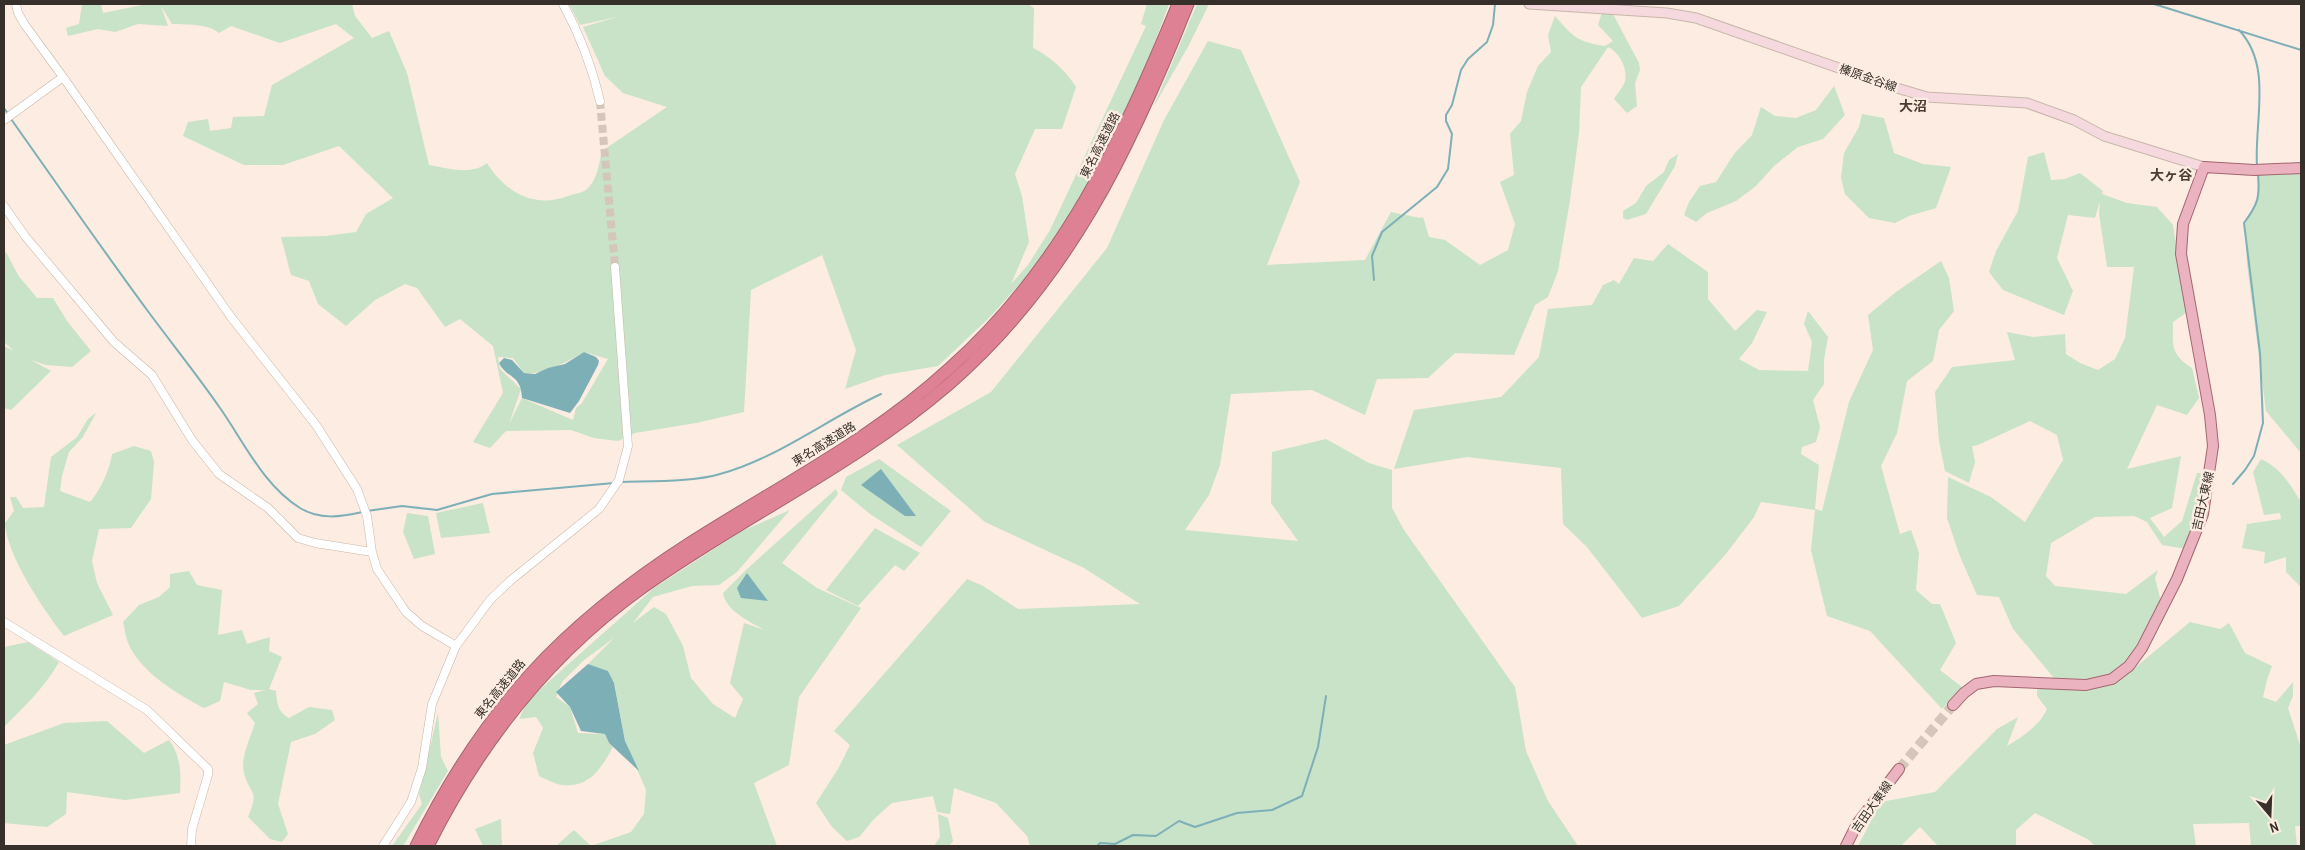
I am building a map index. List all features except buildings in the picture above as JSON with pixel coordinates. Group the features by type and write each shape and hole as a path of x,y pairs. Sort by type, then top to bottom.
{"highway":[{"name":"東名高速道路","path":"416,846 449,783 493,717 544,657 587,618 617,593 668,557 829,458 888,419 950,368 993,326 1042,268 1090,193 1132,111 1178,4"},
{"name":"東名高速道路","path":"428,846 458,790 490,740 528,692 572,645 662,574 848,459 891,430 950,383 1009,325 1050,275 1096,205 1141,116 1188,4"}],"main road":[{"name":"榛原金谷線","path":"1529,4 1667,13 1708,21 1890,86 1927,97 2027,103 2040,106 2104,136 2204,167"},
{"path":"2204,167 2257,170 2301,168"},
{"name":"吉田大東線","path":"1953,705 1976,684 1994,681 2086,685 2102,683 2112,679 2122,673 2136,657 2178,579 2202,514 2213,446 2210,415 2181,254 2183,224 2204,167"},
{"name":"吉田大東線","path":"1846,846 1857,824 1899,769"}],"street":[{"path":"16,4 18,13 25,26 63,77 231,317 316,425 357,489 366,512 372,552 377,569 406,612 422,626 456,646"},
{"path":"563,4 577,30 590,62 600,101"},
{"path":"4,120 63,77"},
{"path":"4,206 25,236 114,342 152,375 192,440 219,474 268,508 298,538 315,543 372,552"},
{"path":"383,846 410,802 422,768 432,704 456,646 490,600 510,581 599,510 618,483 628,446 615,267"},
{"path":"4,622 147,710 208,769 208,775 192,829 191,846"}],"green space":[{"path":"82,4 101,4 103,13 147,4 352,4 355,16 372,38 389,31 407,73 429,165 467,170 481,167 487,163 502,182 512,190 532,199 555,200 586,190 593,182 599,167 602,151 667,107 623,93 605,76 583,27 617,17 580,25 569,4 1028,4 1034,8 1033,48 1057,64 1076,87 1062,129 1035,129 1015,174 1022,196 1029,242 1011,284 1028,265 1050,230 1146,26 1141,24 1147,4 1169,4 1141,79 1097,175 1047,254 990,317 938,366 885,375 845,389 856,350 822,255 751,290 744,412 696,423 635,433 618,441 594,438 571,430 506,431 490,448 473,442 503,393 493,346 460,319 445,327 417,288 405,284 375,300 346,326 318,304 309,281 291,275 281,237 326,236 356,232 366,214 393,198 339,146 283,165 244,165 183,136 188,122 208,119 210,131 231,128 233,117 264,116 272,85 354,38 336,24 280,43 231,26 219,33 203,26 172,24 161,6 168,26 138,24 115,32 98,29 68,36 66,28 79,24","holes":["584,352 608,359 582,403 576,408 573,420 522,398 509,424 521,389 500,369 498,357 513,358 524,373 547,370 563,364"]},
{"path":"1197,4 1209,4 1189,45 1153,108"},
{"path":"1602,12 1613,14 1639,63 1640,70 1635,83 1637,106 1627,113 1614,99 1626,76 1622,61 1608,47 1581,87 1579,133 1558,271 1548,297 1535,305 1514,355 1455,353 1428,378 1377,379 1365,415 1312,390 1231,394 1220,465 1209,495 1185,530 1298,541 1271,503 1272,452 1326,439 1369,463 1392,470 1392,508 1404,530 1515,687 1526,751 1548,801 1578,846 1030,846 1027,836 996,803 954,788 950,814 937,812 933,796 892,803 875,818 859,837 847,841 832,827 816,803 838,769 850,745 834,731 967,579 983,586 1018,609 1140,604 1084,568 985,522 897,445 991,392 1107,248 1164,120 1208,41 1241,50 1300,182 1267,265 1365,260 1391,212 1423,217 1429,237 1445,240 1480,265 1508,250 1515,224 1500,182 1514,175 1510,134 1521,121 1527,92 1538,66 1551,52 1548,35 1555,16 1572,34 1582,40 1605,46 1613,41 1598,25"},
{"path":"1834,86 1845,115 1823,139 1798,147 1774,166 1756,186 1736,201 1707,213 1696,222 1684,215 1689,202 1700,186 1716,182 1734,154 1752,135 1761,107 1775,116 1796,118 1816,110"},
{"path":"1862,114 1884,118 1894,153 1923,164 1951,167 1936,208 1909,216 1895,223 1869,218 1845,194 1841,178 1844,153 1859,127"},
{"path":"2044,152 2051,180 2065,179 2080,173 2103,191 2102,194 2127,203 2157,207 2173,225 2186,313 2173,322 2173,343 2176,353 2192,368 2199,398 2187,415 2157,405 2127,469 2181,456 2172,508 2150,518 2164,537 2182,521 2197,473 2207,473 2203,499 2187,549 2162,545 2147,522 2134,516 2095,517 2051,543 2046,576 2055,586 2126,594 2158,570 2155,578 2161,602 2126,667 2108,677 2092,679 2054,678 2013,629 1999,597 1977,595 1959,554 1947,518 1948,477 1991,497 2025,522 2063,460 2057,435 2030,421 1972,446 1975,462 1969,483 1945,471 1939,441 1935,392 1952,367 2015,360 2007,332 2033,337 2065,334 2066,354 2080,363 2098,370 2115,359 2125,338 2134,267 2107,267 2099,213 2100,201 2095,218 2068,215 2057,258 2073,291 2064,315 2003,290 1989,272 1996,251 2018,211 2028,157"},
{"path":"1678,154 1675,166 1646,214 1627,220 1623,218 1623,211 1636,203 1646,186 1664,172 1669,160"},
{"path":"2301,170 2301,453 2266,411 2247,264 2245,221 2257,204 2259,173"},
{"path":"1668,244 1708,272 1708,299 1735,331 1757,310 1767,312 1752,343 1739,359 1759,370 1808,371 1812,342 1804,324 1808,311 1828,337 1824,360 1824,384 1813,400 1820,427 1816,442 1802,447 1801,454 1819,465 1815,509 1822,511 1849,402 1873,350 1868,315 1896,292 1941,261 1949,278 1954,311 1939,330 1933,361 1907,381 1897,433 1881,466 1900,534 1911,530 1919,553 1916,590 1932,604 1940,604 1956,643 1940,670 1962,687 1942,709 1870,631 1827,616 1811,550 1815,510 1761,502 1754,517 1725,555 1679,606 1642,618 1587,547 1563,524 1561,468 1467,457 1394,469 1414,410 1501,397 1539,357 1548,309 1592,305 1603,285 1614,280 1619,284 1634,258 1653,261"},
{"path":"6,252 18,275 37,298 53,298 67,321 91,351 72,367 46,365 31,360 51,371 11,410 4,408 4,346 14,351 4,342 4,254"},
{"path":"96,413 83,437 69,452 60,491 90,502 104,479 112,454 134,446 151,451 154,462 151,499 131,528 99,529 92,561 97,583 113,615 64,636 27,582 12,551 5,523 14,511 10,497 16,497 23,508 44,507 51,457 77,437 88,419"},
{"path":"879,459 951,511 921,547 870,514 841,490 846,477"},
{"path":"2261,459 2278,471 2299,499 2301,499 2301,587 2286,572 2286,557 2264,564 2265,552 2242,548 2247,524 2281,519 2280,513 2264,515 2253,472"},
{"path":"836,489 838,494 782,563 817,588 861,608 799,697 789,765 754,783 777,846 591,846 631,832 644,814 646,790 625,741 615,687 608,671 588,664 614,638 584,660 562,682 556,697 570,707 578,733 605,734 613,747 594,775 587,780 572,785 553,783 539,776 533,753 543,728 536,717 519,719 528,700 654,588 742,531 790,510 737,572 719,585 692,586 653,597 633,623 654,607 666,614 683,646 691,678 713,704 735,718 743,699 730,683 744,623 765,630 734,611 723,593"},
{"path":"483,503 490,533 441,538 436,513"},
{"path":"407,513 428,516 435,554 414,559 403,532"},
{"path":"875,528 920,553 904,571 895,565 858,606 826,590"},
{"path":"189,571 197,585 222,590 218,635 242,630 247,644 270,637 269,651 282,657 269,689 276,691 277,703 282,713 289,718 309,707 332,710 335,720 315,734 291,742 278,804 288,834 282,842 270,839 248,817 254,796 246,780 243,760 255,723 247,713 258,704 254,693 265,690 251,690 224,682 220,701 204,708 183,697 163,683 137,658 128,643 123,622 139,605 159,597 170,587 170,574"},
{"path":"2190,622 2220,629 2229,623 2245,653 2272,666 2263,697 2276,702 2293,682 2293,696 2288,708 2301,748 2301,826 2295,826 2297,846 2251,846 2249,823 2193,824 2196,846 2095,846 2089,840 2035,813 2016,830 2016,846 1938,846 1920,827 1901,846 1858,846 1881,802 1935,792 1997,729 2018,717 2007,746 2030,730 2047,709 2037,696 2037,684 2092,688 2131,671"},
{"path":"28,642 59,662 41,688 4,727 4,647"},
{"path":"438,713 441,757 448,771 403,846 392,846 422,804 419,794"},
{"path":"107,721 144,753 169,740 178,759 180,793 125,800 67,792 66,814 47,827 4,823 4,745 64,723"},
{"path":"938,814 948,818 953,841 949,846 934,846 940,837"},
{"path":"501,819 502,846 483,846 475,829"},
{"path":"574,830 591,846 556,846"}],"water":[{"path":"584,352 596,357 599,361 579,401 570,413 522,398 519,385 499,363 504,358 512,360 524,373 535,374 548,368 565,364"},
{"path":"881,469 916,516 905,516 861,485"},
{"path":"747,573 768,601 741,598 737,588"},
{"path":"588,664 608,671 614,683 625,741 639,771 609,743 605,734 581,731 570,707 556,692"}],"waterway":[{"path":"1374,280 1372,256 1382,232 1437,187 1448,169 1452,134 1446,121 1446,115 1452,105 1461,70 1468,59 1487,42 1493,25 1495,4"},
{"path":"2154,4 2301,50"},
{"path":"2239,30 2249,44 2256,60 2259,77 2257,166"},
{"path":"4,108 9,115"},
{"path":"11,119 132,290 212,396 255,462 275,487 307,512 322,516 338,516 362,512"},
{"path":"2233,484 2254,456 2263,423 2260,353 2244,223 2257,200 2259,189 2258,174"},
{"path":"621,482 671,481 709,477 741,467 782,448 881,394"},
{"path":"367,511 402,506 437,510 492,494 614,483"},
{"path":"1097,846 1100,843 1115,844 1133,835 1156,836 1179,821 1195,827 1237,813 1272,810 1302,796 1318,747 1326,696"}],"tunnel":[{"path":"600,101 615,267"},
{"path":"1899,769 1953,705"}],"district":[{"name":"大沼","path":"1913,106"},
{"name":"大ヶ谷","path":"2171,175"}]}
